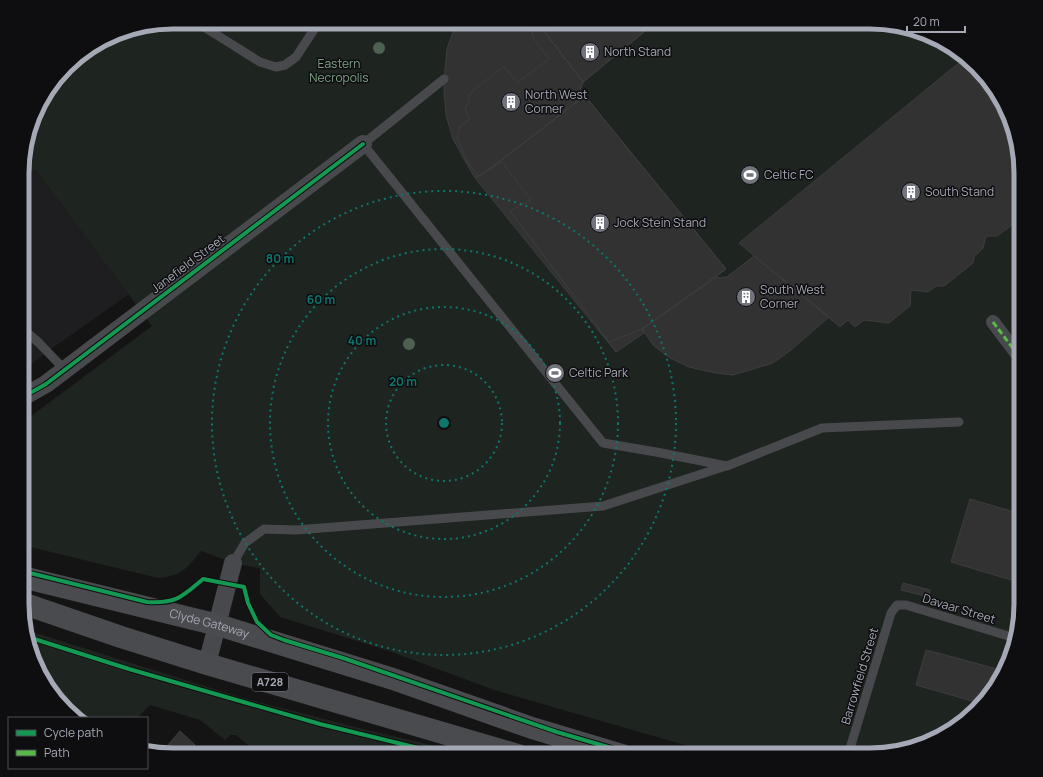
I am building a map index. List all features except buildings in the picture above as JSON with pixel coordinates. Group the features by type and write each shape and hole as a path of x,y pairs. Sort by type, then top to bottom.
{"main road":[{"name":"Clyde Gateway","path":"29,579 218,625 393,679 532,728 599,748"},
{"name":"A728","path":"29,605 207,664 494,748"}],"street":[{"name":"Janefield Street","path":"29,394 46,384 65,370 363,144"},
{"path":"993,322 1014,350"},
{"path":"207,664 233,563"}],"lane":[{"path":"207,29 260,62 276,67 285,65 296,58 315,29"},
{"path":"444,79 363,144 603,443 727,466"},
{"path":"29,335 65,370"},
{"path":"233,563 245,543 264,529 296,530 602,506 727,466 822,428 959,422"},
{"name":"Davaar Street","path":"897,606 906,605 1010,636"},
{"name":"Barrowfield Street","path":"850,748 891,613 897,606"}],"shaded area":[{"path":"36,170 129,294 29,366 29,174"}],"green space":[{"name":"Celtic Park","path":"880,29 907,34 942,48 972,71 990,93 1003,118 1009,136 1014,163 1014,614 1009,641 995,676 972,706 958,718 934,733 907,743 880,748 695,748 494,690 386,650 280,617 260,594 260,568 237,564 201,551 183,570 173,575 158,578 29,547 29,418 152,326 36,170 29,174 30,154 34,136 44,109 59,85 71,71 101,48 118,40 154,30"},
{"path":"32,632 240,697 443,748 252,748 236,735 230,735 225,740 200,720 150,705 138,717 84,717 71,706 48,676 40,659"}],"marked path":[{"path":"993,322 1014,350"}],"cycle path":[{"path":"29,394 46,384 363,144"},
{"path":"29,573 147,602 165,602 178,598 184,595 203,579 244,587 248,603 257,622 271,635 343,658 557,732 611,748"},
{"path":"33,639 129,669 320,724 418,748"}],"place":[{"name":"North Stand","path":"590,52"},
{"name":"North West Corner","path":"511,102"},
{"name":"Celtic FC","path":"750,175"},
{"name":"South Stand","path":"911,192"},
{"name":"Jock Stein Stand","path":"600,223"},
{"name":"South West Corner","path":"746,297"},
{"name":"Celtic Park","path":"555,373"}],"park label":[{"name":"Eastern Necropolis","path":"339,71"}]}
